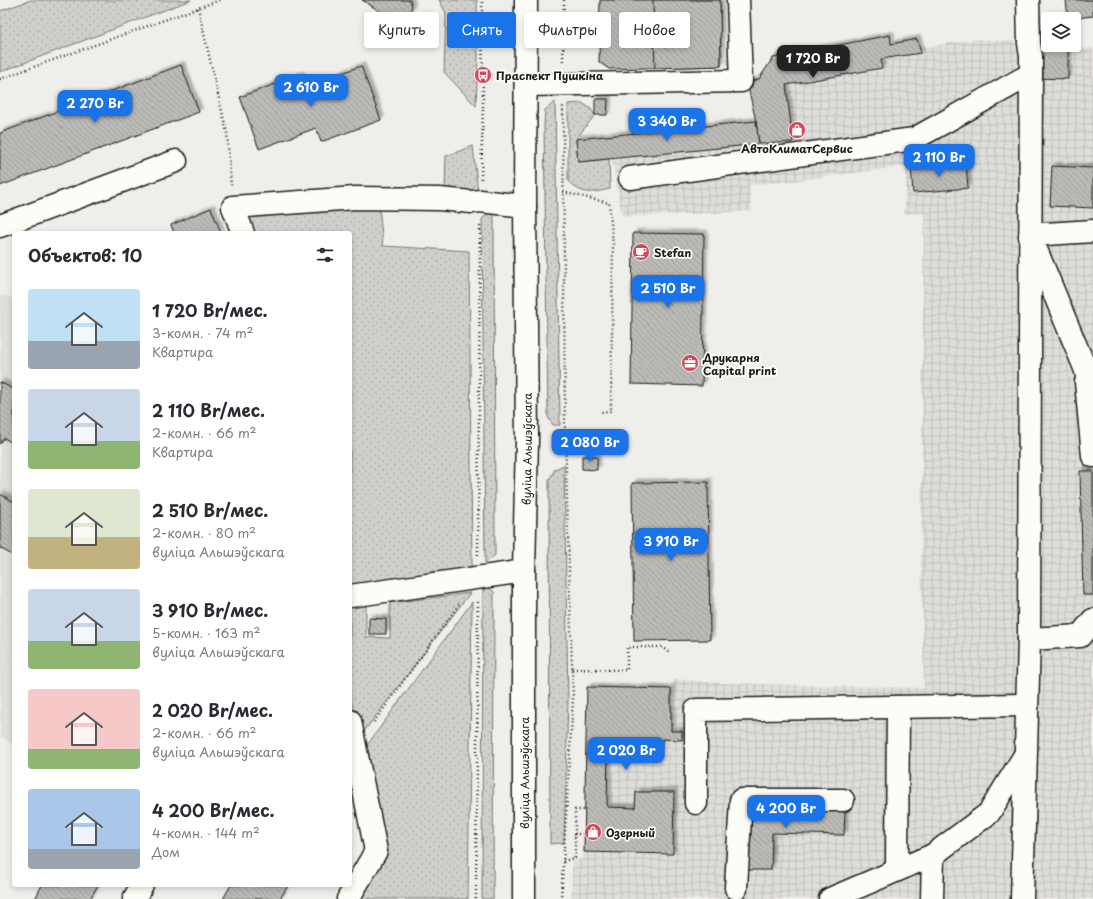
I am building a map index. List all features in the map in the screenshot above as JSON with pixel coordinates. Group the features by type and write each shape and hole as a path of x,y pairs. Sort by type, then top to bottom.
{"main road":[{"name":"вуліца Альшэўскага","path":"524,899 524,571 527,440 525,206 526,0"},
{"path":"526,85 742,81 738,0"},
{"path":"1022,899 1029,639 1031,56 1029,43 1028,0"},
{"path":"630,178 914,139 1031,74"},
{"path":"0,226 176,160"},
{"path":"242,231 233,207 355,198 439,199 472,202 480,201 525,206"},
{"path":"1030,234 1093,231"},
{"path":"1030,234 1085,368 1093,397"},
{"path":"1085,368 1093,456"},
{"path":"352,596 524,571"},
{"path":"1029,639 1089,631 1093,603"},
{"path":"696,803 696,710 1027,705"},
{"path":"898,707 898,870"},
{"path":"348,899 376,851 352,732"},
{"path":"830,899 933,855 989,813 1025,754"},
{"path":"736,888 741,800 843,800"},
{"path":"932,899 933,855"},
{"path":"134,899 141,887"}],"path":[{"path":"0,79 220,0"},
{"path":"476,899 480,201 483,106 482,0"},
{"path":"561,899 573,698 565,438 563,192 564,0"},
{"path":"198,8 227,133 233,207"},
{"path":"563,192 610,203 613,244 611,411 599,412"},
{"path":"355,748 478,578"},
{"path":"572,669 627,670 627,647 662,647 668,652"},
{"path":"563,861 575,858 574,810 585,810"},
{"path":"574,834 584,834"}],"shaded area":[{"path":"31,0 191,0 0,72 0,11"},
{"path":"439,0 477,0 477,12 447,12 447,48 478,48 476,106 444,72 446,13"},
{"path":"975,39 1041,44 1041,52 1081,52 1081,49 1093,48 1093,899 572,899 572,862 582,859 584,852 587,687 671,689 674,679 720,683 924,688 921,554 924,213 904,214 907,166 793,181 749,185 752,211 622,216 612,159 793,142 786,85 882,68 881,59 921,52 920,48"},
{"path":"555,102 560,425 553,425 548,417 544,125 545,110"},
{"path":"582,103 591,109 595,115 576,139 578,162 609,159 610,189 598,192 588,192 578,189 568,181 568,104"},
{"path":"473,146 478,193 449,191 445,187 446,156"},
{"path":"379,206 383,246 469,251 472,571 352,589 352,231 252,231 245,212"},
{"path":"490,212 494,216 495,555 485,563 482,219"},
{"path":"6,295 12,299 12,744 0,736 0,296"},
{"path":"564,465 568,700 564,843 550,844 549,480 555,469"},
{"path":"483,587 491,589 494,592 493,899 482,899"},
{"path":"470,593 359,738 352,705 352,606 366,606 366,637 390,638 390,603"},
{"path":"472,602 468,899 354,899 379,855 362,752"}],"building":[{"path":"362,0 410,0 412,7 409,12 381,12"},
{"path":"600,0 720,0 721,66 609,69 599,62 599,48 611,48 611,12 600,12"},
{"path":"653,0 720,0 721,66 655,68 654,48 690,48 690,12 653,12"},
{"path":"1066,0 1093,0 1093,16 1081,17 1081,12 1067,12"},
{"path":"890,35 891,44 917,39 921,53 881,59 882,68 786,85 793,142 759,144 756,121 747,83 759,79 773,58"},
{"path":"1036,44 1041,44 1041,52 1068,52 1068,79 1035,78"},
{"path":"181,65 199,112 0,186 0,133"},
{"path":"361,66 381,120 321,142 316,128 259,149 240,97 300,75 304,87"},
{"path":"595,99 608,99 607,115 595,115"},
{"path":"756,121 759,144 578,162 576,139"},
{"path":"966,163 968,188 913,193 911,167"},
{"path":"1052,166 1093,168 1093,208 1050,206"},
{"path":"211,208 220,231 173,231 171,225"},
{"path":"633,233 704,234 702,386 631,384"},
{"path":"0,382 12,389 12,443 4,438 0,444"},
{"path":"582,456 597,457 597,470 582,469"},
{"path":"1080,471 1093,471 1093,595 1083,595"},
{"path":"708,482 710,640 634,641 632,483"},
{"path":"0,494 12,501 12,555 0,548"},
{"path":"369,618 386,619 386,634 369,634"},
{"path":"587,687 671,689 671,731 682,731 682,740 662,739 662,744 608,743 607,807 635,808 636,792 674,792 673,854 584,852"},
{"path":"749,807 845,810 844,835 772,833 771,870 747,870"},
{"path":"41,887 97,887 90,899 35,899"},
{"path":"230,887 287,887 280,899 223,899"}],"place":[{"name":"Праспект Пушкіна","path":"483,75"},
{"name":"АвтоКлиматСервис","path":"797,130"},
{"name":"Stefan","path":"641,252"},
{"name":"Друкарня Capital print","path":"690,363"},
{"name":"Озерный","path":"593,832"}]}
